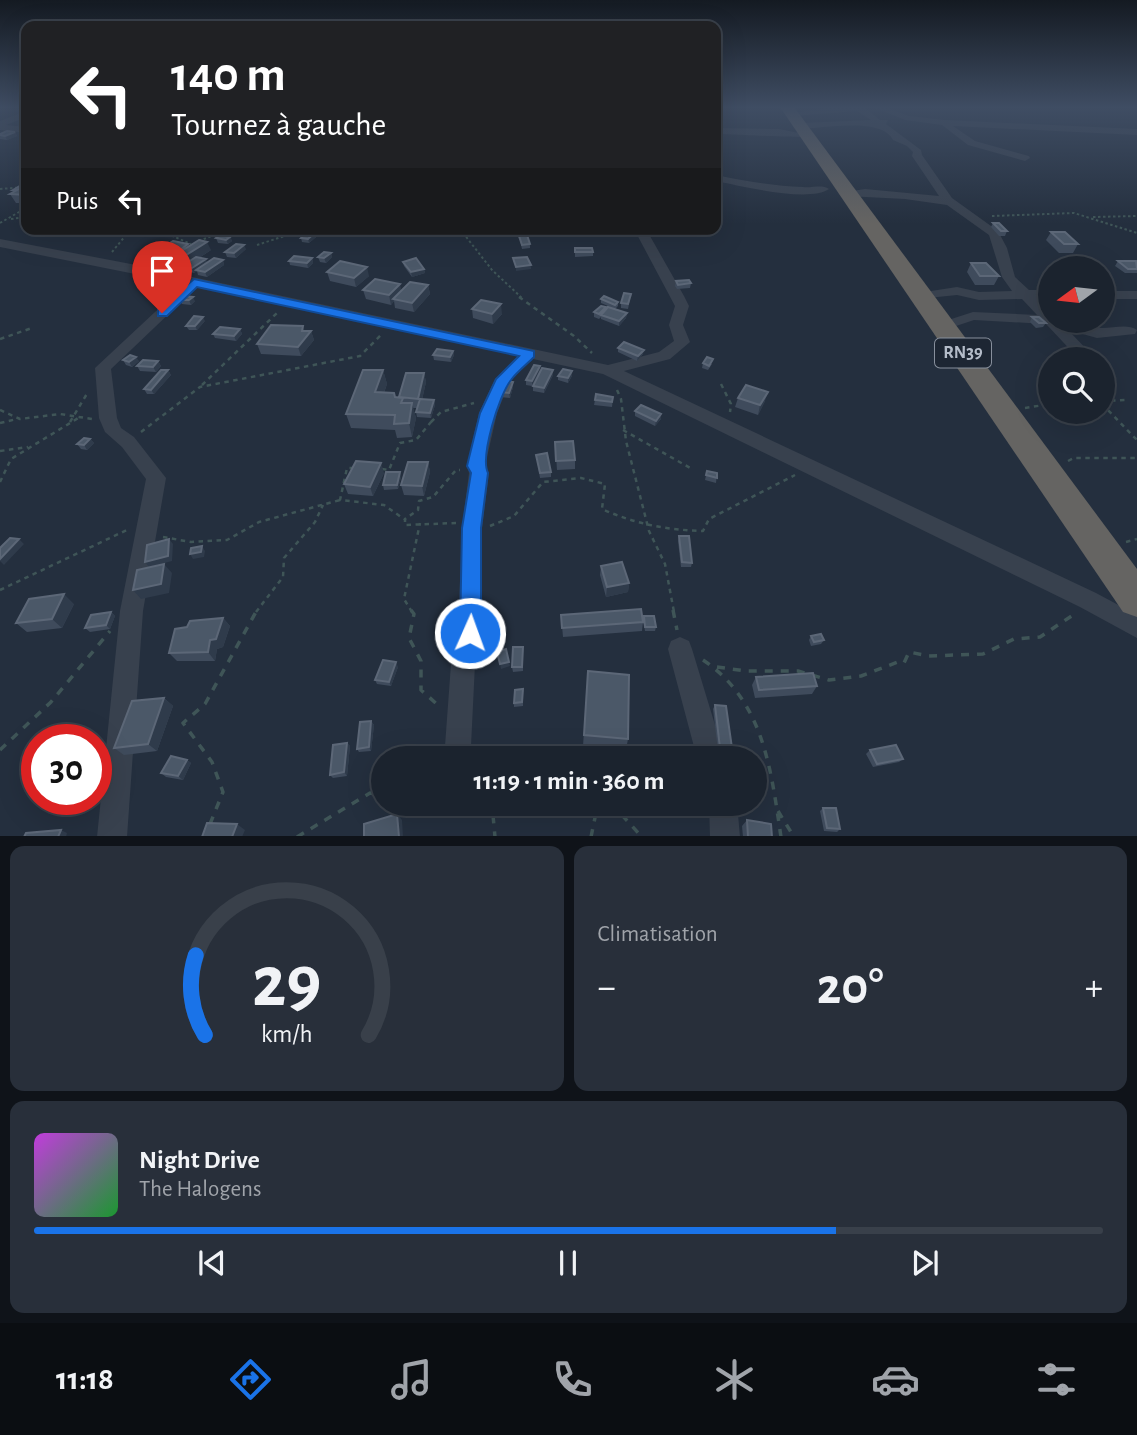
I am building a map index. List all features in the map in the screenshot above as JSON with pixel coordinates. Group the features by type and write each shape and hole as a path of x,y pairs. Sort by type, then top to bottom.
{"highway":[{"name":"RN39","path":"814,146 837,191 923,296 1137,600"}],"street":[{"path":"912,146 927,164 938,189 950,201"},
{"path":"979,146 1025,158"},
{"path":"721,179 756,187 904,194 962,204 987,220 997,237 1002,262 1007,268 1013,287 1038,303"},
{"path":"608,370 664,356 682,342 676,326 682,306 671,281 657,259 646,248 642,235"},
{"path":"0,243 102,262 608,370 1088,600 1137,627"},
{"path":"988,267 1002,262"},
{"path":"112,836 132,608 143,531 156,478 128,442 114,432 111,426 103,368 194,283"},
{"path":"923,296 957,291 979,296 1038,294"},
{"path":"1115,297 1137,295"},
{"path":"944,326 973,316 1038,320"},
{"path":"1115,332 1130,331"},
{"path":"458,746 463,664 470,633 472,528 479,473 476,466 488,413 503,379 529,354"},
{"path":"680,649 708,746"},
{"path":"724,816 725,836"}],"path":[{"path":"0,190 21,188"},
{"path":"8,220 21,211"},
{"path":"987,220 1073,213 1137,233"},
{"path":"1086,217 1137,216"},
{"path":"0,223 21,218"},
{"path":"102,262 127,235"},
{"path":"167,235 191,244"},
{"path":"179,249 214,235"},
{"path":"257,244 286,235"},
{"path":"464,235 515,293 581,340 608,370 621,399 623,430 648,527 665,564 680,649 717,667 746,671 798,671 829,680 860,676 898,662 904,663 909,652 929,656 983,654 1014,639 1040,637 1071,618 1088,600"},
{"path":"128,442 200,387 271,317 291,304"},
{"path":"200,387 360,356 392,325"},
{"path":"0,339 32,328"},
{"path":"70,422 86,394 104,378"},
{"path":"721,384 731,404 728,426"},
{"path":"379,469 389,470 400,443 416,440 429,422 441,412 495,398"},
{"path":"1115,401 1125,400"},
{"path":"0,410 20,419"},
{"path":"0,423 60,414 111,426"},
{"path":"0,482 11,459 80,417"},
{"path":"1115,417 1137,440"},
{"path":"623,430 692,469"},
{"path":"0,451 30,446"},
{"path":"1046,471 1074,458 1137,458"},
{"path":"539,488 543,482 581,478 605,484 603,509 629,522 648,527 703,531 709,519 749,495 792,478 808,465"},
{"path":"340,500 347,468 358,468"},
{"path":"0,471 4,477"},
{"path":"0,590 143,531 191,542 227,540 259,522 340,500 384,505 405,519"},
{"path":"209,825 223,792 212,762 183,723 205,704 244,630 269,592 283,577 284,558 315,522 323,505"},
{"path":"420,523 404,599 414,614 409,638 421,661 421,690 442,708"},
{"path":"0,750 51,702 101,640 132,608"},
{"path":"717,667 748,706 761,736 781,836"},
{"path":"297,836 371,793"},
{"path":"777,808 794,836"},
{"path":"493,816 495,836"},
{"path":"591,836 595,816"},
{"path":"623,816 642,836"}],"building":[{"path":"21,188 21,195 10,194"},
{"path":"993,223 999,223 1007,231 1001,231"},
{"path":"1051,232 1065,232 1078,244 1064,244"},
{"path":"220,235 230,237 226,240 216,238"},
{"path":"527,235 530,244 522,245 519,236"},
{"path":"199,240 207,242 175,262 167,260"},
{"path":"173,241 188,244 176,253 160,249"},
{"path":"236,244 244,245 234,253 225,252"},
{"path":"575,248 592,248 593,252 575,252"},
{"path":"324,252 331,253 324,258 318,257"},
{"path":"294,256 312,258 307,263 289,261"},
{"path":"196,257 206,259 192,268 182,266"},
{"path":"527,257 531,265 516,267 513,258"},
{"path":"214,258 223,260 205,272 196,270"},
{"path":"416,258 424,269 411,272 403,262"},
{"path":"340,261 367,267 354,278 327,272"},
{"path":"1118,261 1136,261 1137,269 1128,269"},
{"path":"971,263 986,263 999,276 980,276"},
{"path":"375,279 400,284 389,295 363,290"},
{"path":"689,280 691,283 678,285 676,281"},
{"path":"410,282 428,285 412,303 393,299"},
{"path":"624,293 631,294 628,304 621,303"},
{"path":"184,296 193,297 180,300"},
{"path":"604,296 618,302 615,305 601,299"},
{"path":"481,300 501,304 492,314 472,309"},
{"path":"601,306 606,307 599,314 594,312"},
{"path":"608,307 627,313 619,321 601,315"},
{"path":"194,316 203,317 195,326 186,326"},
{"path":"271,325 303,326 302,331 311,331 298,347 257,344"},
{"path":"220,327 240,329 234,336 213,334"},
{"path":"624,342 644,350 638,356 618,348"},
{"path":"437,349 453,351 450,357 433,355"},
{"path":"130,355 136,357 129,362 123,360"},
{"path":"707,357 713,359 709,366 703,363"},
{"path":"143,360 158,361 153,367 137,366"},
{"path":"534,365 540,366 532,381 526,380"},
{"path":"542,368 553,370 544,388 533,386"},
{"path":"563,369 572,371 568,378 558,376"},
{"path":"161,370 168,370 151,390 144,389"},
{"path":"363,370 383,370 375,392 394,393 395,397 403,398 401,403 412,403 409,423 394,424 395,415 346,414"},
{"path":"406,373 424,373 418,399 399,397"},
{"path":"503,381 513,382 509,393 499,392"},
{"path":"746,385 768,392 760,405 738,398"},
{"path":"596,394 613,397 612,402 595,400"},
{"path":"420,399 434,400 430,413 416,412"},
{"path":"641,405 661,414 656,421 635,411"},
{"path":"84,438 90,439 84,445 77,444"},
{"path":"573,441 575,460 556,461 555,442"},
{"path":"547,453 551,472 540,473 536,455"},
{"path":"356,461 381,463 370,487 344,484"},
{"path":"408,462 428,462 422,486 401,485"},
{"path":"707,471 717,473 717,478 706,475"},
{"path":"386,472 400,472 397,485 383,485"},
{"path":"679,536 689,536 692,563 682,562"},
{"path":"10,538 19,539 0,559 0,548"},
{"path":"169,539 168,556 145,562 147,545"},
{"path":"202,546 201,552 190,554 191,548"},
{"path":"622,562 629,583 607,587 601,566"},
{"path":"164,564 161,584 133,590 137,570"},
{"path":"64,594 52,619 16,623 29,599"},
{"path":"641,609 643,622 562,628 561,615"},
{"path":"111,612 106,625 85,628 91,615"},
{"path":"644,616 654,616 656,627 645,627"},
{"path":"223,618 216,639 210,640 208,652 169,653 175,629 187,627 190,621"},
{"path":"821,634 824,640 814,642 811,636"},
{"path":"513,647 523,647 522,667 512,667"},
{"path":"506,649 509,662 500,664 497,652"},
{"path":"383,660 396,662 389,682 375,680"},
{"path":"588,671 629,675 628,739 584,735"},
{"path":"813,673 817,686 759,690 756,677"},
{"path":"523,689 522,702 514,703 515,690"},
{"path":"164,698 148,744 114,748 132,701"},
{"path":"715,705 726,706 732,746 720,746"},
{"path":"371,721 369,747 357,749 360,722"},
{"path":"347,743 344,772 330,775 333,745"},
{"path":"896,745 903,759 877,764 870,750"},
{"path":"171,756 187,760 178,776 161,773"},
{"path":"823,808 836,808 840,829 827,828"},
{"path":"397,816 399,836 364,836 364,824"},
{"path":"747,820 771,824 772,836 748,836"},
{"path":"207,823 237,824 232,836 202,836"},
{"path":"61,830 58,836 24,836 26,833"}],"route":[{"path":"162,313 194,283 529,354 503,379 488,413 481,441 476,466 479,473 472,528 470,633"}]}
